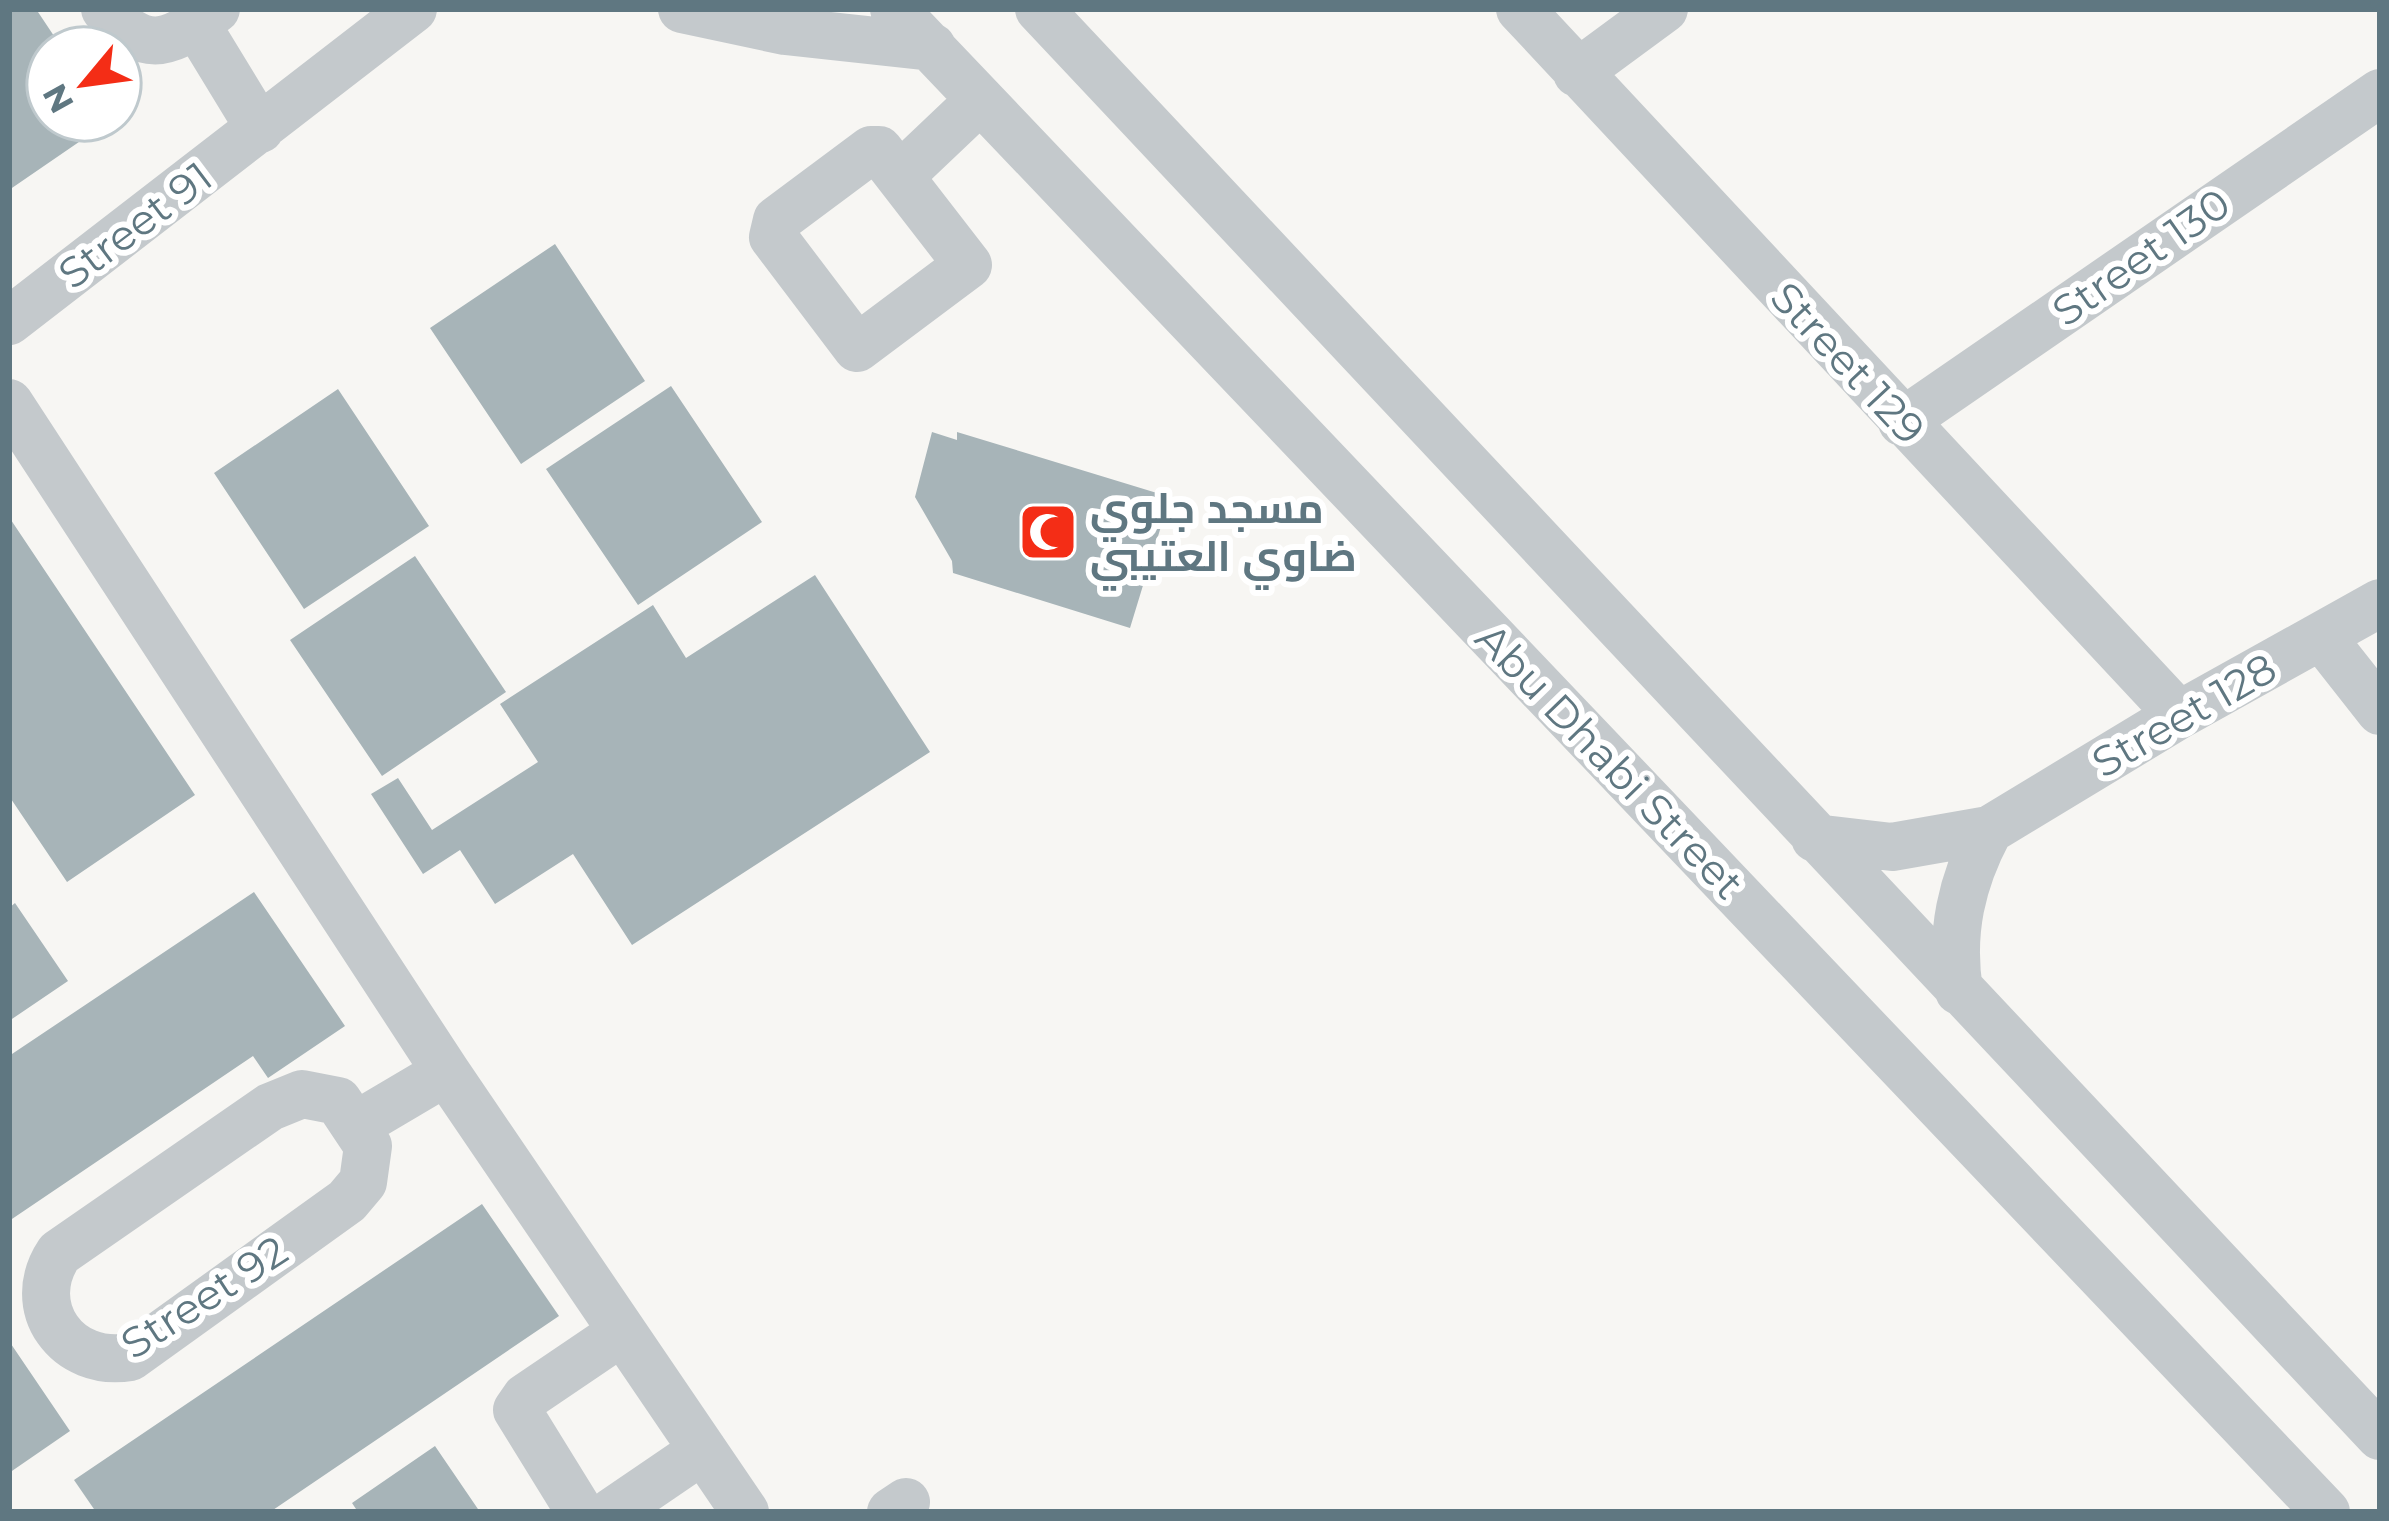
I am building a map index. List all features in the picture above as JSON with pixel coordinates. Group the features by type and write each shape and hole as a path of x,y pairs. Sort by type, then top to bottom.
{"street":[{"path":"105,9 116,22 158,43 172,41 206,16 260,129"},
{"name":"Street 91","path":"9,321 413,9"},
{"path":"682,9 785,31 932,47"},
{"name":"Abu Dhabi Street","path":"894,9 2326,1512"},
{"path":"1039,9 2380,1436"},
{"name":"Street 129","path":"1520,9 2179,715"},
{"path":"1577,73 1664,9"},
{"name":"Street 130","path":"1902,422 2380,93"},
{"path":"901,175 980,100"},
{"path":"9,404 446,1072 745,1512"},
{"name":"Street 128","path":"1815,838 1892,847 1990,830 2179,715 2380,603"},
{"path":"2321,637 2380,712"},
{"path":"1959,991 1955,964 1959,908 1990,830"},
{"path":"358,1124 446,1072"},
{"name":"Street 92","path":"302,1094 338,1101 358,1124 369,1161 363,1182 347,1202 130,1357 95,1358 73,1348 56,1331 44,1284 58,1252 251,1120 302,1094"},
{"path":"580,1512 517,1410 526,1397 622,1332"},
{"path":"612,1512 703,1450"}],"building":[{"path":"9,9 36,9 46,24 24,24 24,144 76,144 9,190"},
{"path":"555,244 645,381 521,464 430,328"},
{"path":"671,386 762,522 638,605 546,469"},
{"path":"338,389 429,526 304,609 214,473"},
{"name":"مسجد جلوي ضاوي العتيبي","path":"932,432 957,440 957,432 1170,497 1130,628 953,573 952,561 915,497"},
{"path":"9,517 195,795 67,882 9,796"},
{"path":"415,556 506,692 382,776 290,640"},
{"path":"815,575 930,752 632,945 573,854 495,904 460,850 423,874 371,794 398,778 432,830 538,762 500,704 653,605 686,658"},
{"path":"254,892 345,1026 268,1078 253,1056 9,1221 9,1056"},
{"path":"15,903 68,981 9,1021 9,908"},
{"path":"482,1204 559,1316 270,1512 96,1512 74,1480"},
{"path":"9,1341 70,1431 9,1473"},
{"path":"435,1446 480,1512 358,1512 352,1503"}],"place":[{"name":"مسجد جلوي ضاوي العتيبي","path":"1048,532"}]}
